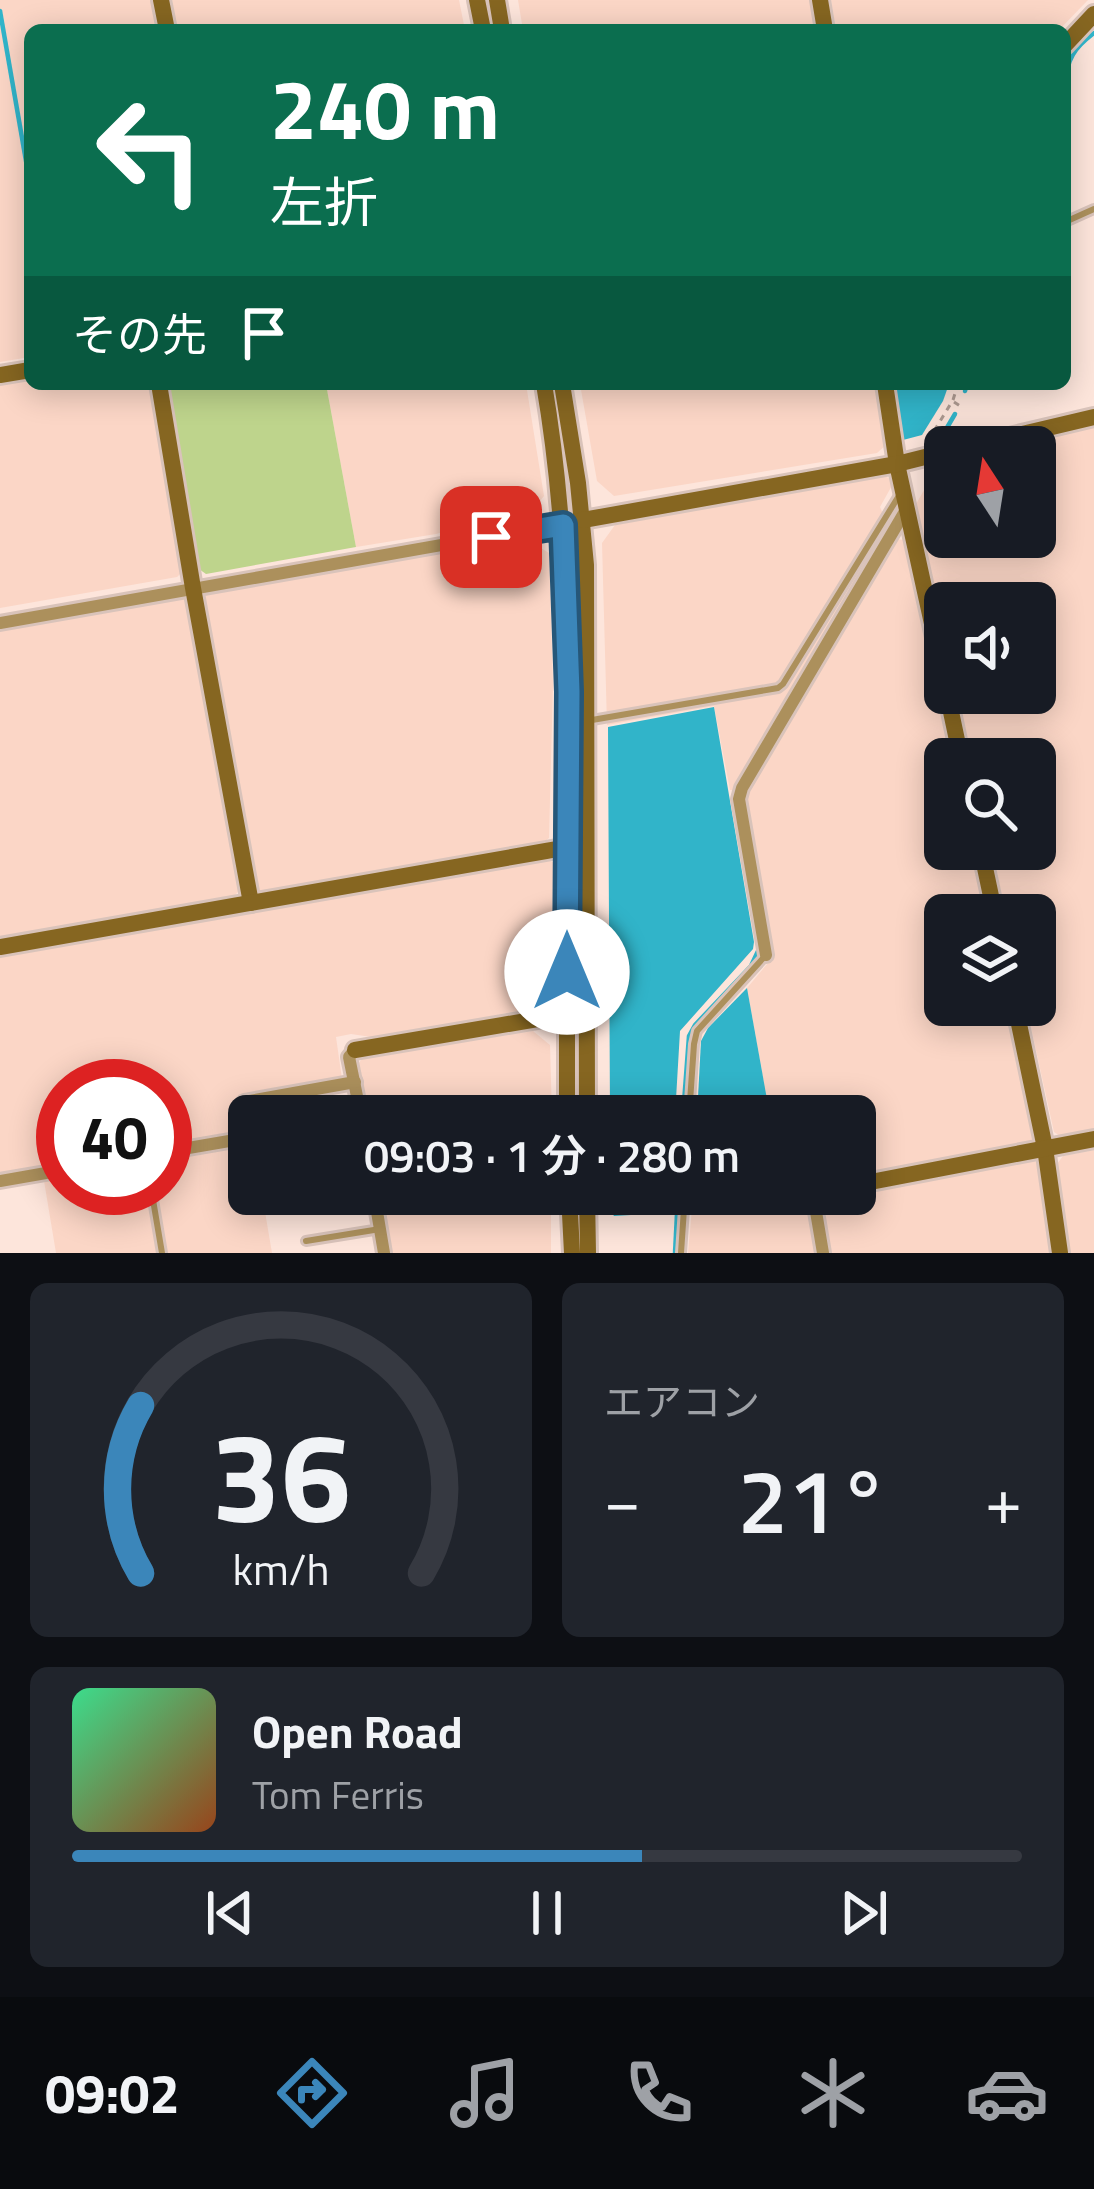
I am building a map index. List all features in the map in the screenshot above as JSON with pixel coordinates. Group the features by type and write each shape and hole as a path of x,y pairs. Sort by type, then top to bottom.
{"street":[{"path":"1071,39 1094,14"},
{"path":"160,390 251,903"},
{"path":"545,390 563,525 568,847 584,1095"},
{"path":"563,390 583,520 588,720 588,876 569,1095"},
{"path":"886,390 904,462 905,498 924,585"},
{"path":"1056,426 1094,417"},
{"path":"0,623 924,457"},
{"path":"766,956 739,799 742,788 905,498"},
{"path":"0,946 568,847 588,822"},
{"path":"568,847 585,865 588,876"},
{"path":"357,1095 349,1058 355,1050 577,1013"},
{"path":"1020,1026 1046,1148 1060,1253"},
{"path":"192,1147 242,1137 244,1102 355,1082"},
{"path":"876,1181 1094,1138"},
{"path":"0,1181 36,1175"},
{"path":"378,1215 384,1253"},
{"path":"569,1215 572,1253"},
{"path":"587,1215 588,1253"},
{"path":"817,1215 823,1253"}],"lane":[{"path":"588,720 778,688 905,498"},
{"path":"690,1095 698,1031 766,956"},
{"path":"156,1215 162,1253"},
{"path":"681,1253 684,1215"},
{"path":"306,1241 380,1228"}],"path":[{"path":"904,462 928,440 956,390"},
{"path":"953,400 963,408"}],"shaded area":[{"path":"0,0 154,0 158,24 24,24 24,358 0,362"},
{"path":"172,0 459,0 464,24 176,24"},
{"path":"518,0 811,0 815,24 522,24"},
{"path":"831,0 1088,0 1065,24 835,24"},
{"path":"24,380 24,390 152,390 184,570 177,577 0,608 0,384"},
{"path":"327,390 527,390 544,496 531,512 356,547"},
{"path":"581,390 877,390 886,445 877,453 614,496 597,481"},
{"path":"1094,424 1094,1130 1060,1136 1054,1132 1031,1026 1056,1026 1056,894 1002,894 996,870 1056,870 1056,738 967,738 962,714 1056,714 1056,582 933,582 928,558 1056,558 1056,433"},
{"path":"884,475 894,482 880,507 894,539 906,540 924,622 924,714 944,714 949,738 924,738 924,870 978,870 984,894 924,894 924,1026 1013,1026 1038,1139 1033,1145 876,1174 876,1095 766,1095 747,988 773,957 738,791 730,790 714,706 607,725 602,543 615,525"},
{"path":"924,490 924,541 916,504"},
{"path":"531,542 549,553 553,685 549,838 539,846 260,895 252,887 201,600 208,593"},
{"path":"183,598 189,603 239,891 232,898 0,939 0,630"},
{"path":"545,859 553,862 552,990 539,1007 378,1038 336,1037 342,1079 228,1095 228,1135 192,1142 192,1059 36,1059 36,1170 0,1176 0,954"},
{"path":"533,1031 550,1045 551,1095 365,1095 359,1063 363,1057"},
{"path":"228,1148 228,1215 266,1215 272,1253 165,1253 159,1215 192,1215 192,1154"},
{"path":"1094,1150 1094,1253 1070,1253 1057,1164 1063,1156"},
{"path":"1031,1159 1041,1164 1054,1253 825,1253 817,1215 876,1215 876,1188"},
{"path":"50,1215 153,1215 160,1253 56,1253"},
{"path":"385,1215 551,1215 551,1253 391,1253"},
{"path":"691,1215 810,1215 816,1253 688,1253"}],"green space":[{"path":"169,390 327,390 356,547 206,574 199,569"}],"water":[{"path":"895,390 947,390 922,435 903,440"},
{"path":"714,707 754,942 753,949 680,1031 676,1095 610,1095 608,727"},
{"path":"747,988 766,1095 698,1095 701,1041"}],"waterway":[{"path":"0,11 24,149"},
{"path":"1071,60 1094,33"},
{"path":"948,426 955,414"},
{"path":"685,1095 689,1036 751,966 759,949"},
{"path":"675,1253 677,1215"}],"route":[{"path":"491,537 563,525 569,692 567,972"}]}
